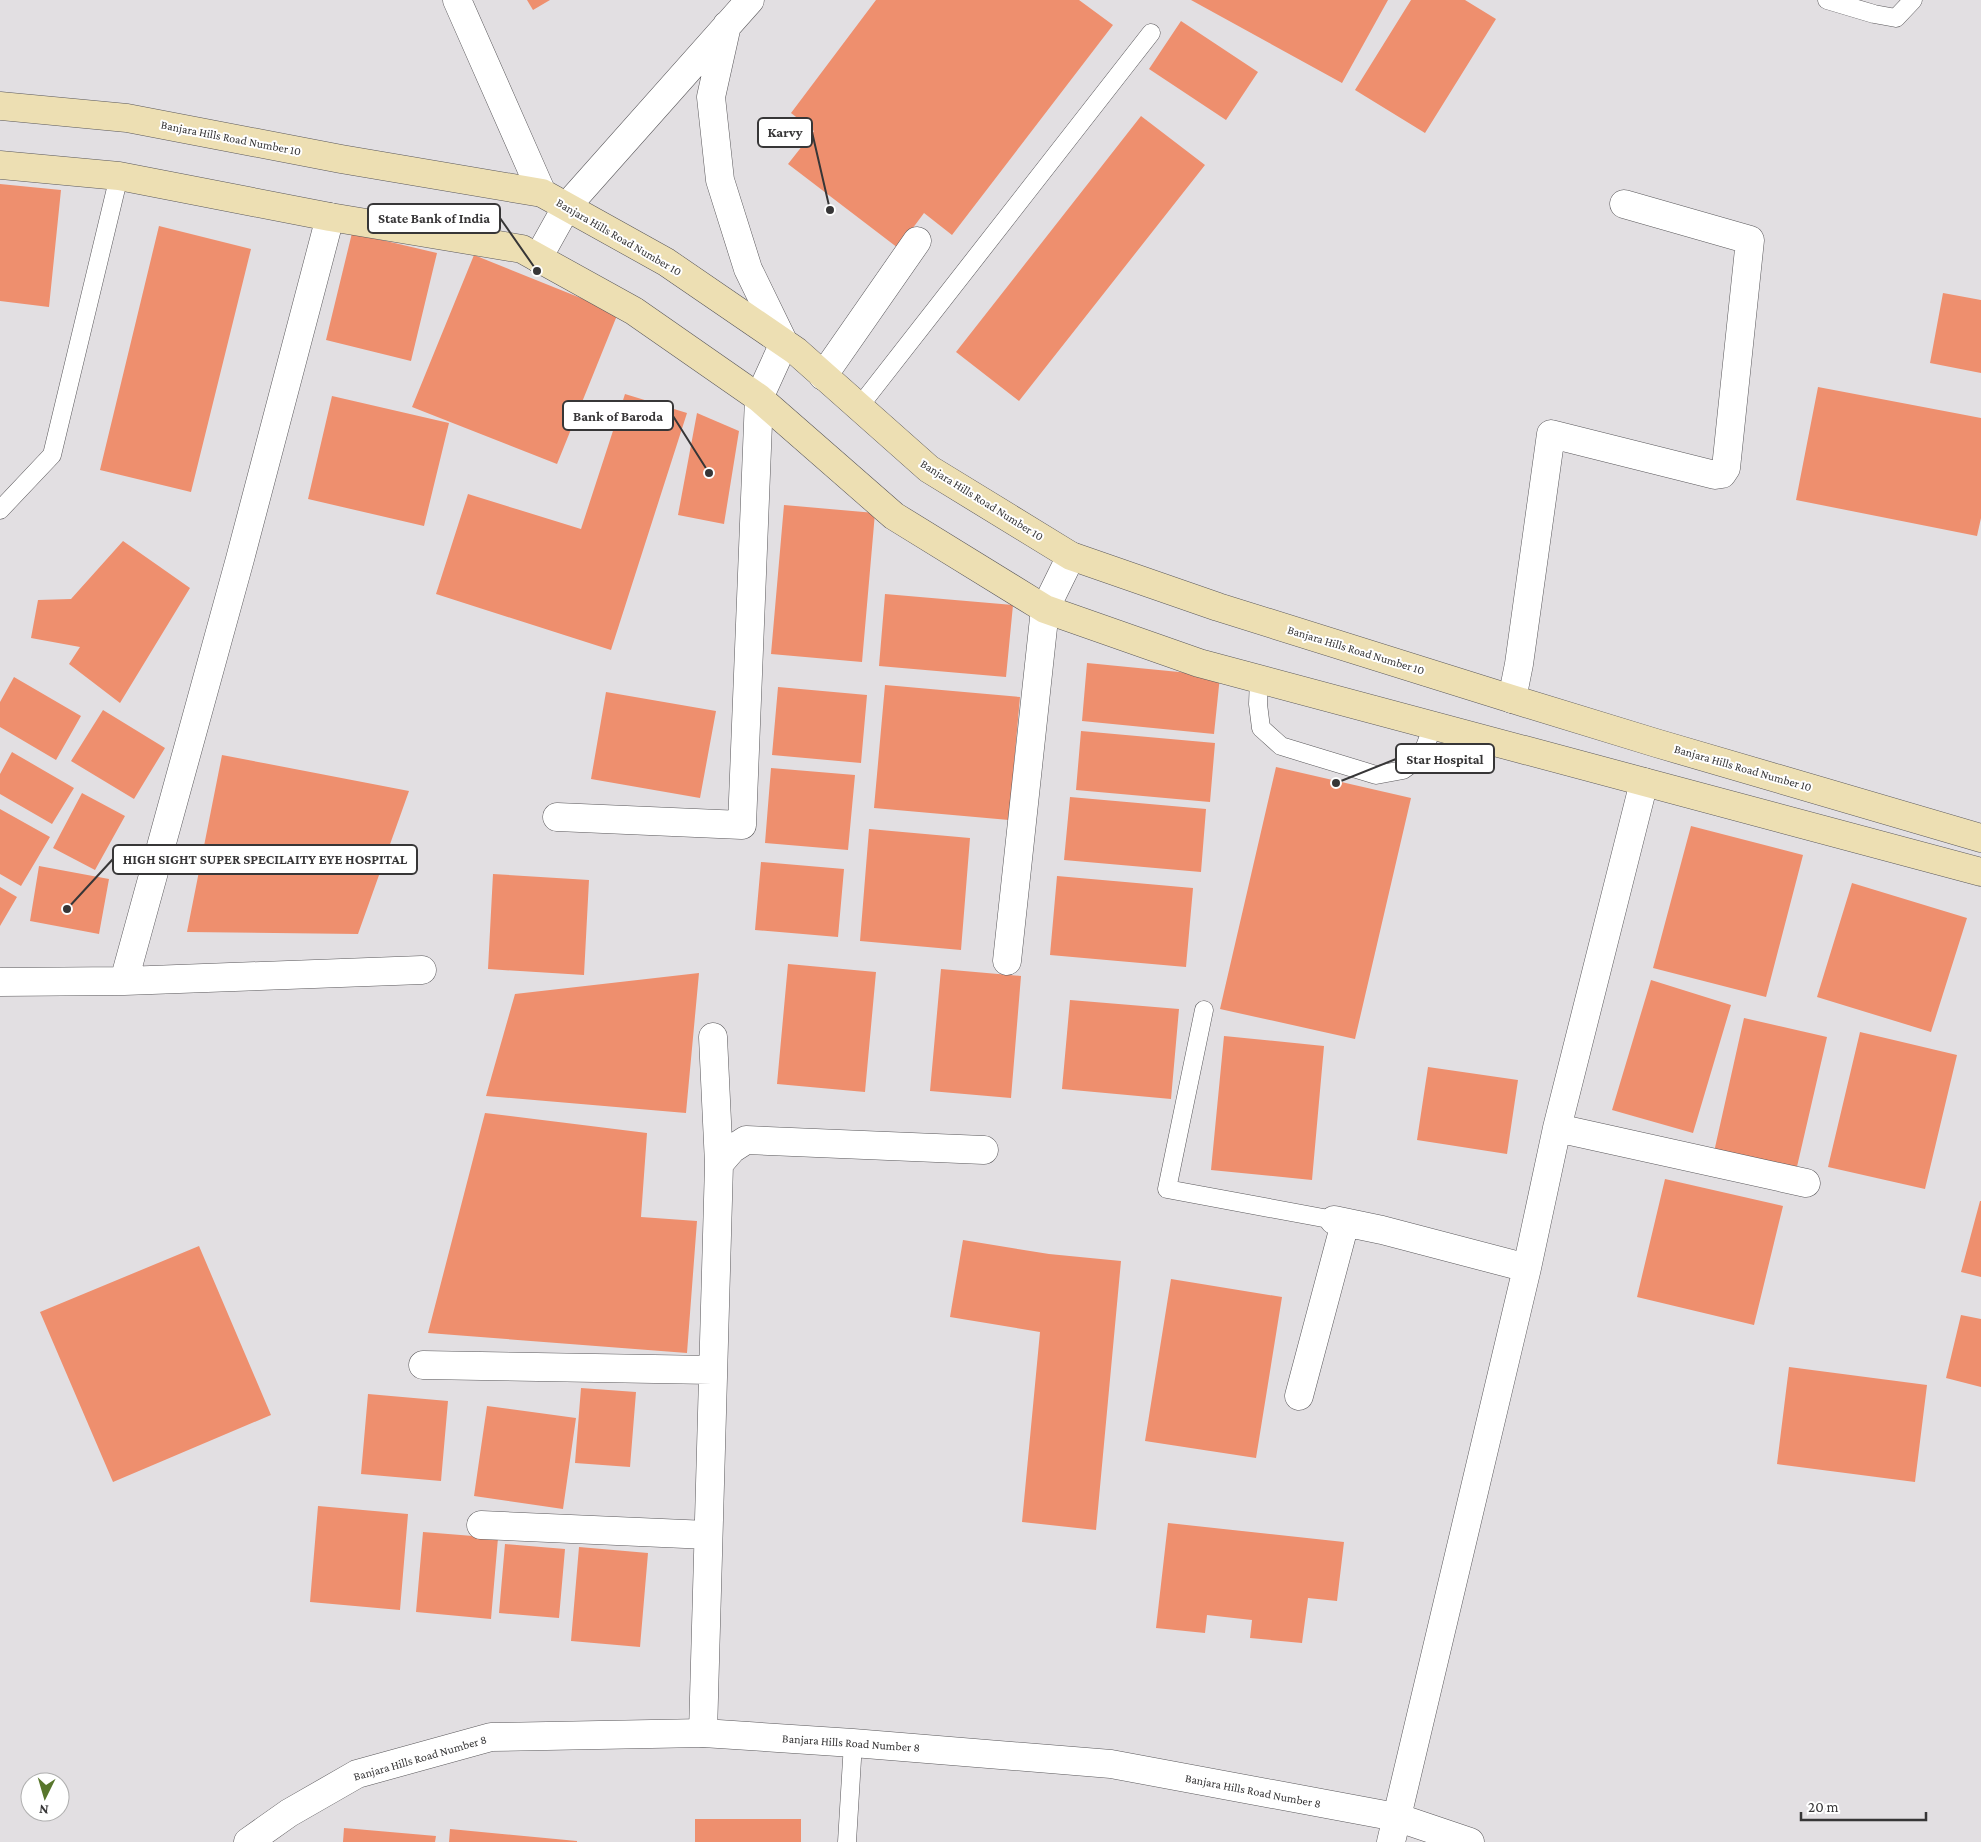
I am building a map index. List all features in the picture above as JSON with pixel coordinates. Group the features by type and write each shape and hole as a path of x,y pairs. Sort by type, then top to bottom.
{"main road":[{"name":"Banjara Hills Road Number 10","path":"0,106 127,118 341,159 542,193 666,262 796,351 929,469 1071,556 1218,607 1512,699 1981,838"},
{"path":"0,165 119,176 330,217 522,249 634,311 759,398 894,516 1046,609 1199,663 1259,680 1981,872"}],"street":[{"path":"457,0 542,193"},
{"path":"538,258 566,206 750,0"},
{"path":"557,817 742,825 759,398 784,343 748,269 720,180 711,97 727,25"},
{"path":"1512,699 1519,664 1551,434 1715,475 1722,474 1726,468 1750,240 1624,204"},
{"path":"124,981 240,559 330,217"},
{"path":"823,376 917,241"},
{"path":"1007,961 1046,609 1071,556"},
{"path":"1394,1830 1527,1268 1558,1128 1644,782"},
{"path":"0,982 124,981 422,970"},
{"path":"703,1733 718,1164 713,1037"},
{"path":"1558,1128 1806,1184"},
{"path":"718,1164 732,1149 746,1140 984,1150"},
{"path":"1299,1396 1340,1222 1382,1230 1527,1268"},
{"path":"422,1366 712,1370"},
{"path":"481,1525 708,1535"},
{"name":"Banjara Hills Road Number 8","path":"248,1842 289,1813 357,1774 491,1737 703,1733 1111,1764 1394,1830 1470,1842"}],"lane":[{"path":"1827,0 1874,14 1896,18 1913,0"},
{"path":"858,407 1151,33"},
{"path":"0,510 52,455 119,176"},
{"path":"1259,680 1258,704 1261,728 1281,746 1376,775 1403,770 1421,757 1433,726"},
{"path":"1204,1010 1168,1189 1340,1222"},
{"path":"848,1842 853,1743"}],"building":[{"path":"527,0 550,0 533,10"},
{"path":"876,0 1079,0 1113,25 952,235 924,213 898,248 788,164 814,131 791,113"},
{"path":"1191,0 1388,0 1342,83"},
{"path":"1411,0 1465,0 1496,19 1425,133 1355,90"},
{"path":"1181,21 1258,72 1226,120 1149,69"},
{"path":"1141,116 1205,165 1019,401 956,352"},
{"path":"0,184 61,190 49,307 0,301"},
{"path":"159,226 251,249 191,492 100,470"},
{"path":"352,233 437,253 411,361 326,340"},
{"path":"474,255 618,313 557,464 412,407"},
{"path":"1943,293 1981,300 1981,373 1930,363"},
{"path":"1818,387 1981,418 1981,518 1977,536 1796,500"},
{"path":"625,394 687,413 611,650 436,594 468,494 581,529"},
{"path":"332,396 449,423 424,526 308,499"},
{"path":"697,413 739,431 724,524 678,515"},
{"path":"784,505 875,513 862,662 771,654"},
{"path":"123,541 190,588 120,703 69,664 80,647 31,638 38,600 71,599"},
{"path":"885,594 1013,605 1006,677 879,666"},
{"path":"1087,663 1220,676 1214,734 1082,721"},
{"path":"14,677 81,716 56,760 0,727 0,702"},
{"path":"885,685 1020,697 1009,820 874,808"},
{"path":"778,687 867,695 861,763 772,755"},
{"path":"606,692 716,711 700,798 591,779"},
{"path":"103,710 165,748 134,799 71,761"},
{"path":"1081,731 1215,743 1210,802 1076,790"},
{"path":"12,752 74,788 52,824 0,794 0,774"},
{"path":"222,755 409,791 358,934 187,932"},
{"path":"1276,767 1411,798 1355,1039 1220,1009"},
{"path":"771,768 855,775 848,850 765,843"},
{"path":"82,793 125,816 95,870 53,848"},
{"path":"1070,797 1206,809 1201,872 1064,860"},
{"path":"0,809 50,837 21,886 0,874"},
{"path":"1691,826 1803,855 1766,997 1653,968"},
{"path":"869,829 970,838 961,950 860,941"},
{"path":"761,862 844,869 838,937 755,930"},
{"path":"39,866 109,879 99,934 30,921"},
{"path":"493,874 589,880 584,975 488,969"},
{"path":"1057,876 1193,888 1186,967 1050,955"},
{"path":"1852,883 1967,918 1931,1032 1817,997"},
{"path":"0,887 17,897 0,926"},
{"path":"788,964 876,972 865,1092 777,1084"},
{"path":"941,969 1021,976 1011,1098 930,1091"},
{"path":"699,973 686,1113 486,1096 515,994"},
{"path":"1651,980 1731,1005 1693,1133 1612,1110"},
{"path":"1070,1000 1179,1009 1171,1099 1062,1089"},
{"path":"1744,1018 1827,1037 1796,1171 1714,1152"},
{"path":"1860,1032 1957,1055 1925,1189 1828,1167"},
{"path":"1224,1036 1324,1046 1312,1180 1211,1170"},
{"path":"1428,1067 1518,1080 1507,1154 1417,1140"},
{"path":"485,1113 647,1133 641,1217 697,1221 687,1353 428,1333"},
{"path":"1665,1179 1783,1206 1754,1325 1637,1297"},
{"path":"1981,1201 1981,1277 1961,1272"},
{"path":"963,1240 1049,1254 1121,1261 1096,1530 1022,1522 1040,1332 950,1317"},
{"path":"199,1246 271,1415 113,1482 40,1312"},
{"path":"1171,1279 1282,1297 1256,1458 1145,1441"},
{"path":"1961,1315 1981,1319 1981,1387 1946,1378"},
{"path":"1789,1367 1927,1385 1915,1482 1777,1464"},
{"path":"581,1388 636,1392 630,1467 575,1463"},
{"path":"368,1394 448,1401 441,1481 361,1474"},
{"path":"487,1406 576,1418 563,1509 474,1496"},
{"path":"318,1506 408,1514 400,1610 310,1602"},
{"path":"1168,1523 1344,1542 1337,1601 1308,1598 1302,1643 1250,1638 1252,1620 1207,1615 1205,1633 1156,1628"},
{"path":"423,1532 498,1538 491,1619 416,1612"},
{"path":"505,1544 565,1549 559,1618 499,1613"},
{"path":"579,1547 648,1553 640,1647 571,1641"},
{"path":"695,1819 801,1819 801,1842 695,1842"},
{"path":"344,1828 436,1836 435,1842 343,1842"},
{"path":"450,1829 577,1841 577,1842 449,1842"}],"place":[{"name":"Karvy","path":"830,210"},
{"name":"State Bank of India","path":"537,271"},
{"name":"Bank of Baroda","path":"709,473"},
{"name":"Star Hospital","path":"1336,783"},
{"name":"HIGH SIGHT SUPER SPECILAITY EYE HOSPITAL","path":"67,909"}]}
